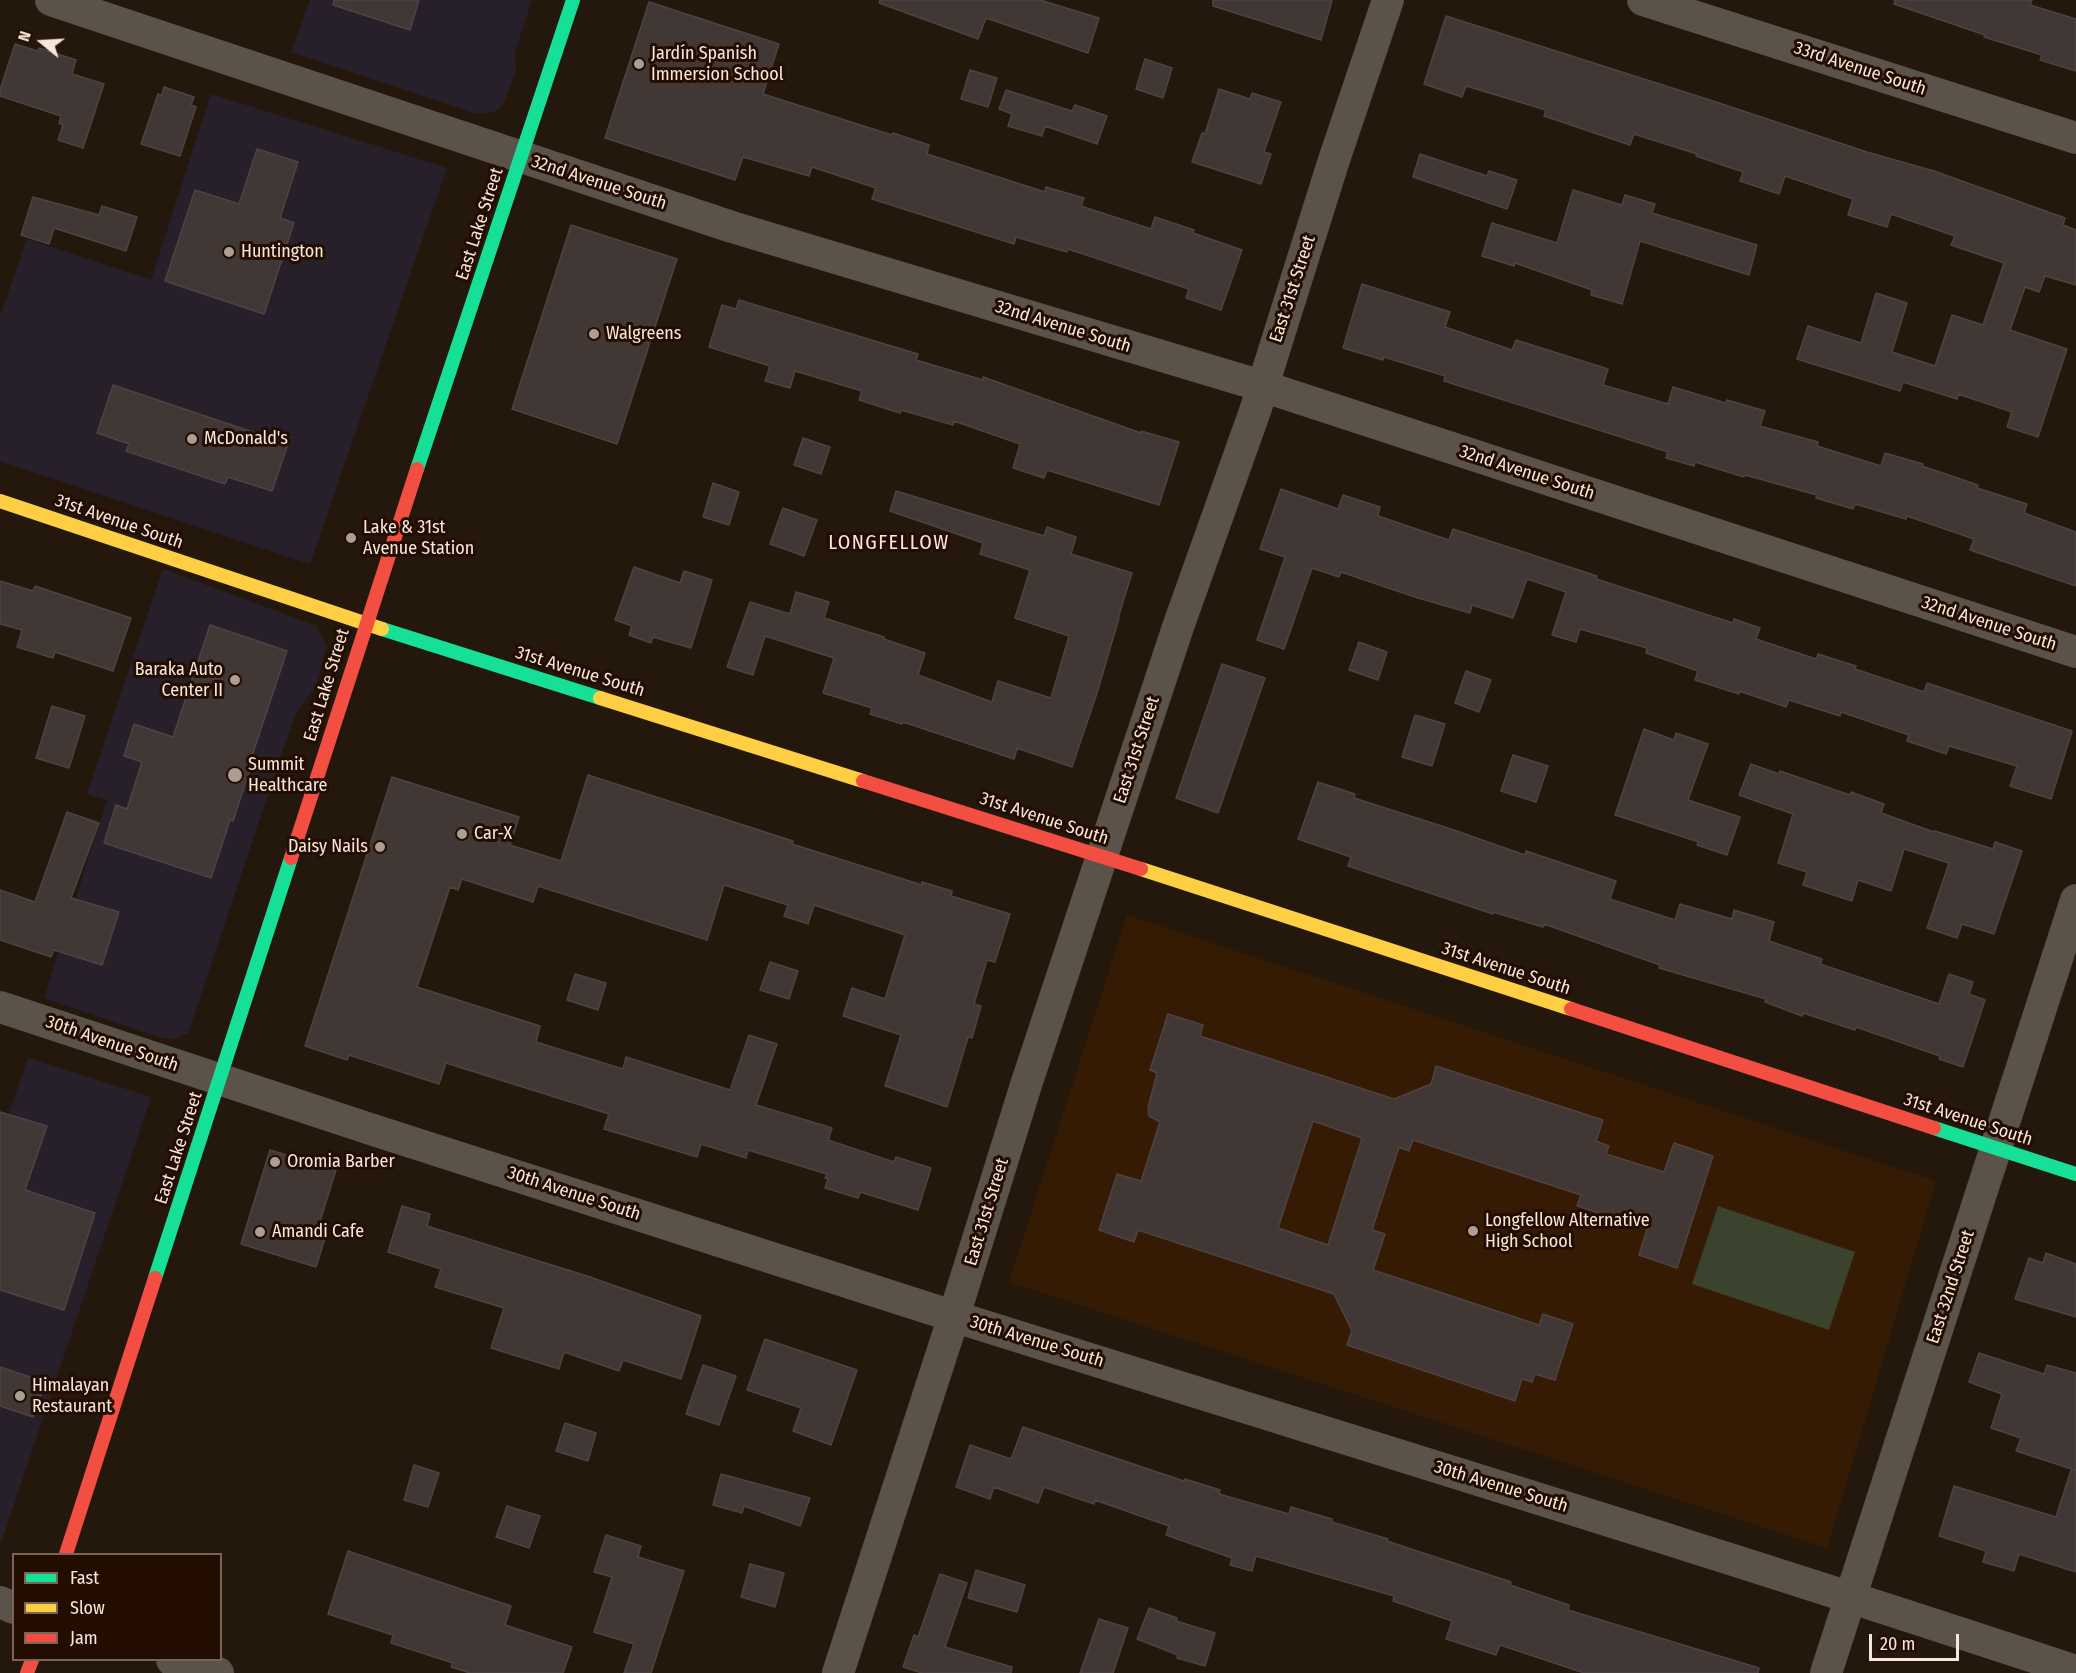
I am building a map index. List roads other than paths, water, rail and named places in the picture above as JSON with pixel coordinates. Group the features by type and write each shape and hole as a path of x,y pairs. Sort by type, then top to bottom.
{"street":[{"name":"32nd Avenue South","path":"51,0 732,227 1262,386 2076,652"},
{"name":"East Lake Street","path":"66,1553 366,624 573,0"},
{"name":"East 31st Street","path":"838,1673 954,1316 1026,1084 1178,627 1255,411 1388,0"},
{"name":"33rd Avenue South","path":"1643,0 2076,138"},
{"name":"31st Avenue South","path":"0,501 366,624 1102,856 2076,1174"},
{"name":"East 32nd Street","path":"1826,1673 2076,900"},
{"name":"30th Avenue South","path":"0,1006 219,1080 954,1316 1851,1596 2076,1671"},
{"path":"179,1661 218,1673"}],"place":[{"name":"Jardín Spanish Immersion School","path":"639,64"},
{"name":"Huntington","path":"229,252"},
{"name":"Walgreens","path":"594,334"},
{"name":"McDonald's","path":"192,439"},
{"name":"Lake & 31st Avenue Station","path":"351,538"},
{"name":"Baraka Auto Center II","path":"235,680"},
{"name":"Summit Healthcare","path":"235,775"},
{"name":"Car-X","path":"462,834"},
{"name":"Daisy Nails","path":"380,847"},
{"name":"Oromia Barber","path":"275,1162"},
{"name":"Longfellow Alternative High School","path":"1473,1231"},
{"name":"Amandi Cafe","path":"260,1232"},
{"name":"Himalayan Restaurant","path":"20,1396"}],"district":[{"name":"LONGFELLOW","path":"889,543"}]}
